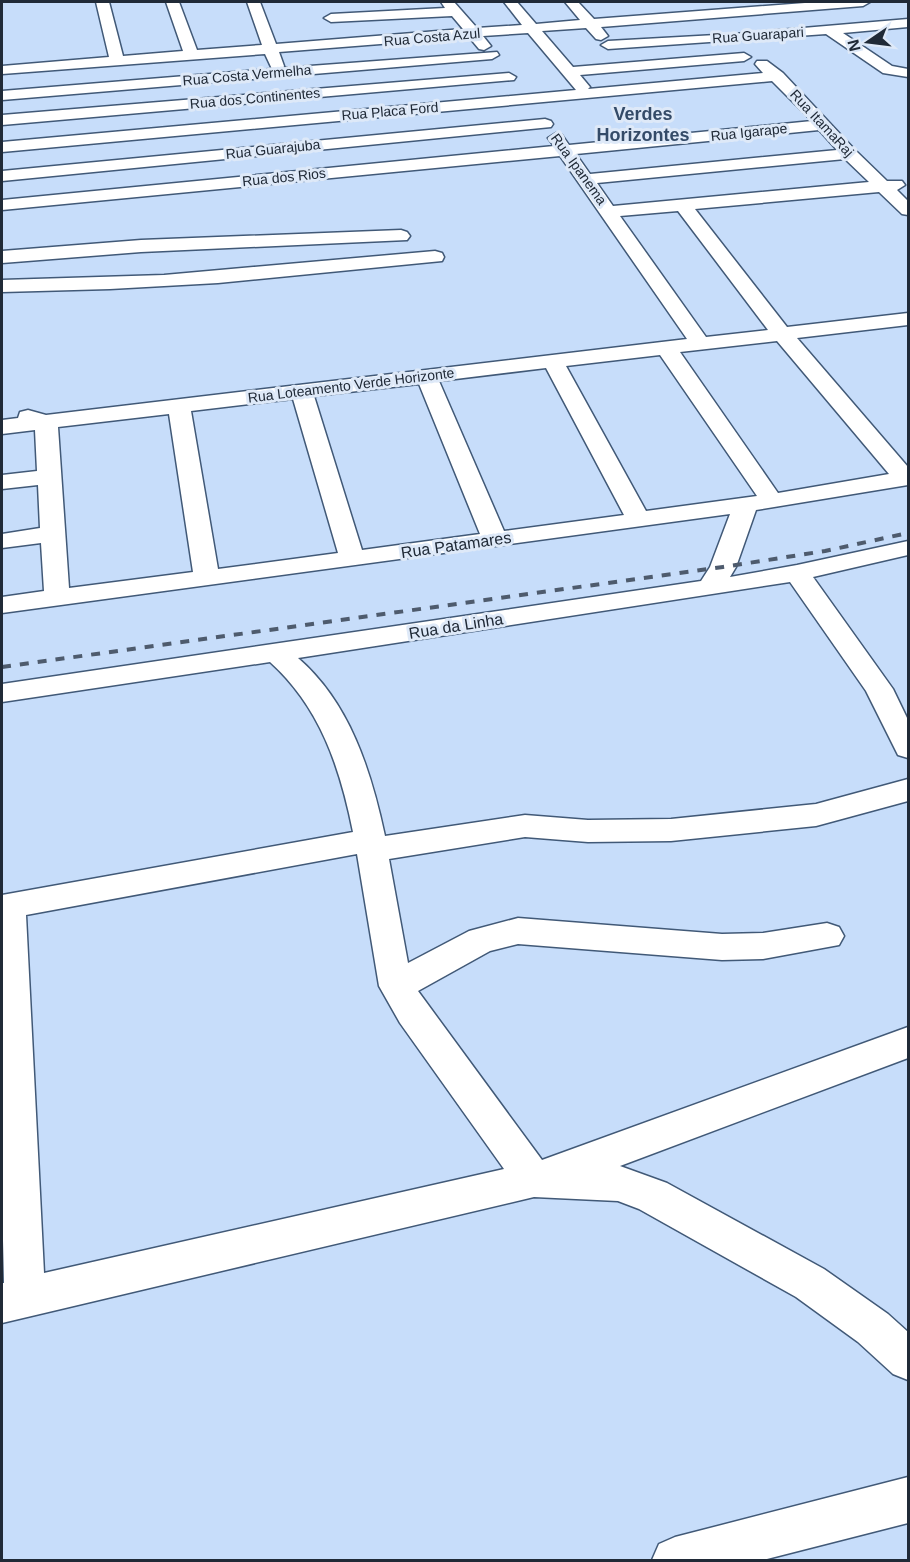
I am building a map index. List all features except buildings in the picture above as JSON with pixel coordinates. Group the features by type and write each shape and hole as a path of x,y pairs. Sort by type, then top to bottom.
{"street":[{"path":"102,2 117,61"},
{"path":"172,2 192,56"},
{"path":"254,2 279,72 324,173"},
{"path":"323,2 342,44"},
{"path":"510,2 588,94"},
{"path":"571,2 581,2"},
{"path":"571,2 629,67"},
{"name":"Rua ItamaRaj","path":"693,2 778,76 849,154 909,210"},
{"name":"Rua Costa Azul","path":"2,70 863,2"},
{"path":"331,18 451,7"},
{"name":"Rua Ipanema","path":"451,7 492,55 567,151 701,344"},
{"name":"Rua Guarapari","path":"608,45 734,38 909,23"},
{"path":"829,30 893,72 909,73"},
{"name":"Rua Costa Vermelha","path":"2,96 492,55"},
{"path":"568,72 753,56"},
{"path":"881,65 898,87"},
{"path":"23,68 32,202"},
{"name":"Rua Placa Ford","path":"2,147 778,76"},
{"name":"Rua dos Continentes","path":"2,120 509,77"},
{"name":"Rua Guarajuba","path":"2,176 545,124"},
{"name":"Rua Igarape","path":"567,151 823,125"},
{"name":"Rua dos Rios","path":"2,205 567,151"},
{"path":"587,179 849,154"},
{"path":"610,212 909,184"},
{"path":"683,206 782,334 907,479"},
{"path":"2,257 152,246 401,236"},
{"path":"2,286 97,284 287,272 435,257"},
{"name":"Rua Loteamento Verde Horizonte","path":"2,427 909,319"},
{"path":"666,348 772,501"},
{"path":"553,361 639,520"},
{"path":"426,376 495,540"},
{"path":"302,391 352,559"},
{"path":"179,406 207,578"},
{"path":"2,410 46,422 57,597"},
{"path":"2,482 50,476"},
{"name":"Rua Patamares","path":"2,606 746,505 907,479"},
{"path":"710,588 723,567 746,505"},
{"path":"2,541 53,534"},
{"name":"Rua da Linha","path":"2,693 710,588 797,573 909,548"},
{"path":"797,573 879,689 909,748"},
{"path":"276,653 312,689 337,732 351,764 371,845 396,986 412,1013 534,1180"},
{"path":"909,790 825,813 670,830 588,831 525,826 371,845 5,906 13,1300 534,1180 860,1062 909,1042"},
{"path":"396,986 481,940 518,931 722,947 763,946 827,936"},
{"path":"534,1180 618,1183 653,1196 810,1283 873,1328 909,1359"},
{"path":"675,1560 909,1500"}],"railway":[{"path":"2,667 723,567 825,551 908,533"}],"district":[{"name":"Verdes Horizontes","path":"643,124"}]}
